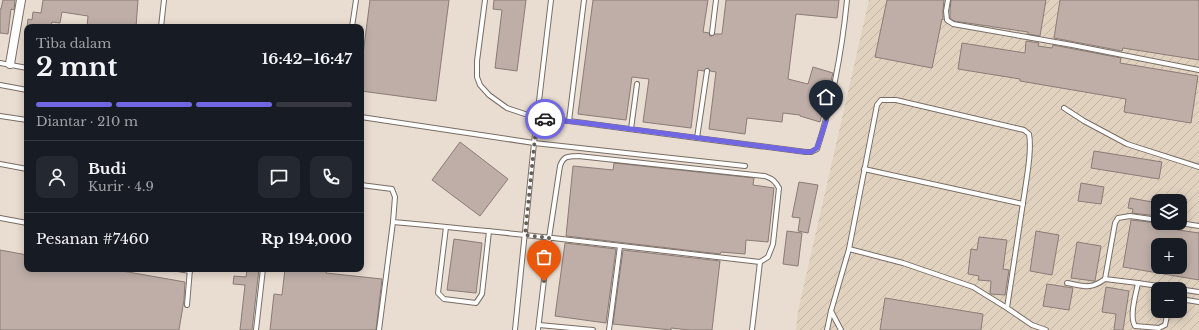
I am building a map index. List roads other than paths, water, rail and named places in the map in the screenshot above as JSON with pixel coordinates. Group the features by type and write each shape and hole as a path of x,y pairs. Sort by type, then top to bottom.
{"street":[{"path":"10,64 21,0"}],"lane":[{"path":"161,24 164,0"},
{"path":"352,24 356,0"},
{"path":"484,0 477,61 477,77 480,85 489,95 507,108 537,118 806,152 811,152 817,148 826,121 838,62 847,0"},
{"path":"515,330 534,142 551,0"},
{"path":"569,121 584,0"},
{"path":"712,33 716,0"},
{"path":"948,0 946,20 953,24 1072,45 1199,70"},
{"path":"0,63 24,67"},
{"path":"697,138 708,71"},
{"path":"631,129 637,84"},
{"path":"0,85 24,89"},
{"path":"827,330 849,249 877,105 880,100 896,100 1027,131 1029,134 1030,139 1023,204 1007,308"},
{"path":"1064,108 1084,121 1127,144 1199,167"},
{"path":"0,116 24,120"},
{"path":"364,117 534,142 745,166"},
{"path":"393,222 489,231 549,238 760,262 768,257 773,244 779,188 773,179 758,175 585,157 566,157 562,160 560,166 549,238 538,330"},
{"path":"0,164 24,168"},
{"path":"864,169 1023,204"},
{"path":"364,185 392,189 395,196 379,330"},
{"path":"1067,283 1090,287 1097,285 1105,279 1115,223 1118,218 1130,216 1151,219"},
{"path":"0,218 24,222"},
{"path":"1187,223 1199,226"},
{"path":"446,227 438,292 444,299 476,303 482,294 489,231"},
{"path":"609,330 620,246"},
{"path":"849,249 903,263 973,288 1032,325 1046,330"},
{"path":"752,330 760,262"},
{"path":"187,305 190,272"},
{"path":"256,330 263,272"},
{"path":"1105,279 1151,285"},
{"path":"1138,283 1132,314 1134,326 1159,328 1165,325 1166,318"},
{"path":"1187,290 1199,292"},
{"path":"1187,300 1199,302"},
{"path":"831,311 841,330"},
{"path":"539,325 593,330"},
{"path":"1032,325 1032,330"}]}
